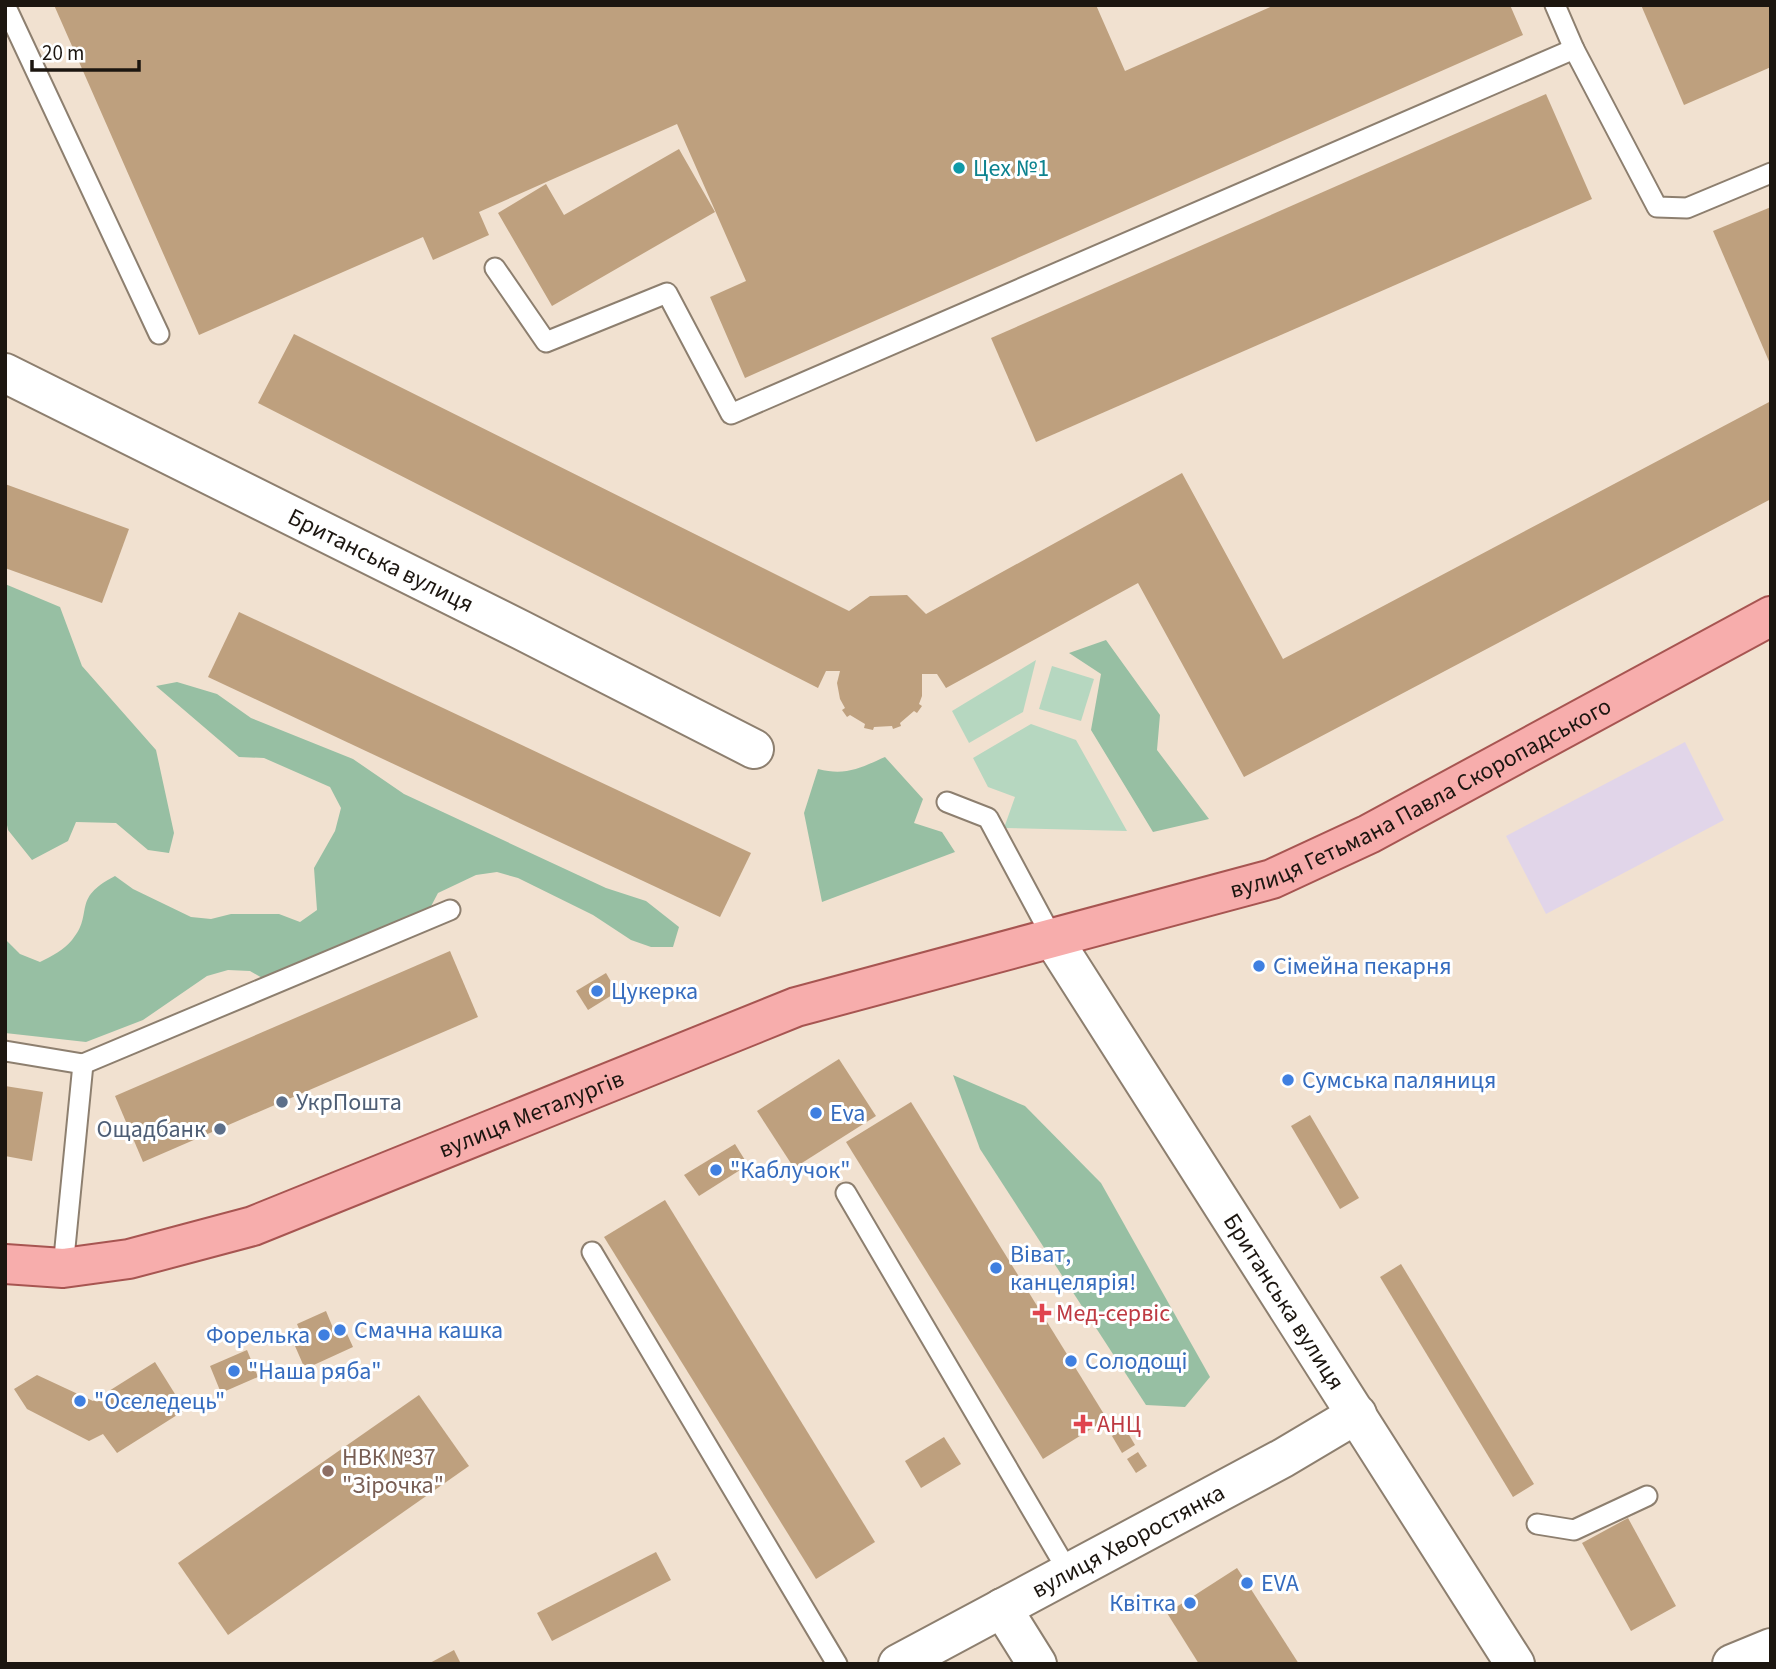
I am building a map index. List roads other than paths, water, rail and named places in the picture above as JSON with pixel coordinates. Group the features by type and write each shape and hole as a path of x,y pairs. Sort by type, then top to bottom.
{"main road":[{"name":"вулиця Гетьмана Павла Скоропадського","path":"1053,939 1272,879 1369,834 1771,616"},
{"name":"вулиця Металургів","path":"5,1264 63,1268 129,1259 253,1226 796,1007 1053,939"}],"street":[{"name":"Британська вулиця","path":"5,373 754,749"},
{"name":"Британська вулиця","path":"1053,939 1515,1664"},
{"name":"вулиця Хворостянка","path":"898,1664 1283,1458 1357,1414"},
{"path":"1002,1608 1037,1664"},
{"path":"1732,1664 1771,1648"}],"lane":[{"path":"5,5 159,334"},
{"path":"1555,5 1574,49 1657,207 1686,208 1771,173"},
{"path":"495,268 546,342 667,293 731,414 1574,49"},
{"path":"947,802 988,818 1053,939"},
{"path":"5,1051 83,1064 450,910"},
{"path":"63,1268 83,1064"},
{"path":"846,1193 1069,1573"},
{"path":"592,1252 837,1664"},
{"path":"1537,1524 1574,1530 1647,1496"}],"place":[{"name":"Цех №1","path":"959,168"},
{"name":"Сімейна пекарня","path":"1259,966"},
{"name":"Цукерка","path":"597,991"},
{"name":"Сумська паляниця","path":"1288,1080"},
{"name":"УкрПошта","path":"282,1102"},
{"name":"Eva","path":"816,1113"},
{"name":"Ощадбанк","path":"220,1129"},
{"name":"\"Каблучок\"","path":"716,1170"},
{"name":"Віват, канцелярія!","path":"996,1268"},
{"name":"Мед-сервіс","path":"1042,1313"},
{"name":"Смачна кашка","path":"340,1330"},
{"name":"Форелька","path":"324,1335"},
{"name":"Солодощі","path":"1071,1361"},
{"name":"\"Наша ряба\"","path":"234,1371"},
{"name":"\"Оселедець\"","path":"80,1401"},
{"name":"АНЦ","path":"1083,1424"},
{"name":"НВК №37 \"Зірочка\"","path":"328,1471"},
{"name":"EVA","path":"1247,1583"},
{"name":"Квітка","path":"1190,1603"}]}
